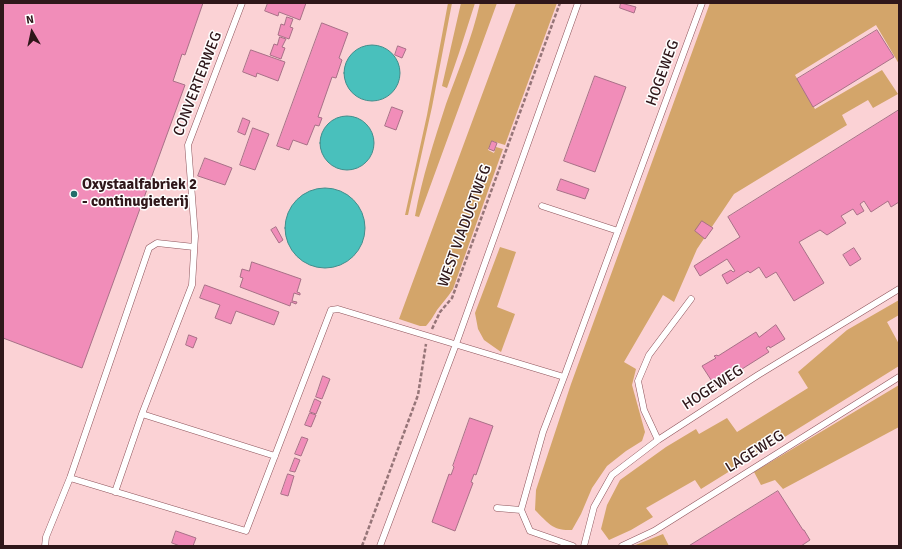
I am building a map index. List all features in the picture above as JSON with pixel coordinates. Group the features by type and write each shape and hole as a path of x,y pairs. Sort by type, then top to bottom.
{"lane":[{"name":"CONVERTERWEG","path":"115,492 142,414 192,286 196,236 188,145 242,3"},
{"name":"WEST VIADUCTWEG","path":"380,546 456,344 578,3"},
{"name":"HOGEWEG","path":"521,510 543,432 702,3"},
{"path":"542,206 618,232"},
{"path":"45,546 46,537 70,478 149,248 157,243 194,247"},
{"name":"HOGEWEG","path":"584,546 594,506 612,475 658,440 758,375 899,289"},
{"path":"658,440 644,410 638,381 649,355 691,299"},
{"path":"70,478 246,531 331,310 338,309 375,319 428,337 564,377"},
{"name":"LAGEWEG","path":"622,546 654,531 899,377"},
{"path":"142,414 275,456"},
{"path":"497,508 521,510 530,531 573,546"}],"path":[{"name":"WEST VIADUCTWEG","path":"362,546 418,394 424,352 428,337 440,312 452,298 560,3"}],"shaded area":[{"path":"448,3 452,3 432,107 408,215 405,215 427,115"},
{"path":"461,3 475,3 447,88 442,86"},
{"path":"480,3 497,3 419,217 415,216 433,146 446,104 469,42"},
{"path":"516,3 557,3 505,145 492,141 488,150 494,153 496,147 503,149 453,289 426,326 420,326 399,319"},
{"path":"710,3 899,3 899,64 876,25 795,75 815,109 882,70 898,94 873,108 868,100 842,115 847,125 734,194 697,249 674,302 663,295 624,362 636,369 632,385 645,432 642,441 607,466 592,488 581,514 572,530 555,528 535,510 536,490 571,384"},
{"path":"500,247 516,252 497,307 515,314 501,352 484,340 478,329 475,313"},
{"path":"899,300 899,315 887,322 899,344 899,366 701,489 695,480 646,508 653,517 631,530 609,540 601,529 607,505 620,480 666,447 696,429 699,434 727,418 737,432 808,388 798,372 847,330"},
{"path":"899,385 899,427 783,489 775,480 761,485 754,472"},
{"path":"663,534 669,546 633,546"}],"water":[{"path":"372,45 387,50 395,58 400,73 395,88 387,96 372,101 357,96 349,88 344,73 349,58 357,50"},
{"path":"342,116 352,116 366,124 372,133 374,143 372,153 366,162 352,170 342,170 332,165 325,158 320,148 320,138 325,128 332,121"},
{"path":"325,188 340,191 353,200 362,213 365,228 362,243 353,256 340,265 325,268 310,265 297,256 288,243 285,228 288,213 297,200 310,191"}],"building":[{"name":"Oxystaalfabriek 2 - continugieterij","path":"3,3 203,3 185,55 182,54 173,81 185,85 82,368 3,338"},
{"path":"268,3 306,3 300,20 279,12 278,16 265,11"},
{"path":"621,3 636,7 634,13 620,8"},
{"path":"287,17 293,19 290,27 293,28 289,39 278,35 281,24 284,25"},
{"path":"322,23 348,33 339,58 342,60 336,78 332,77 318,117 322,118 319,126 315,125 307,145 293,140 289,150 277,146"},
{"path":"877,30 894,57 813,107 797,79"},
{"path":"280,37 286,39 282,47 285,48 281,59 270,55 274,44 277,45"},
{"path":"398,46 406,49 402,58 395,55"},
{"path":"251,50 285,62 278,81 257,73 256,77 243,72"},
{"path":"595,76 626,87 595,172 564,161"},
{"path":"392,107 403,111 396,130 385,126"},
{"path":"899,110 899,202 891,207 888,201 871,212 864,201 860,204 864,211 857,215 853,209 841,216 846,223 827,235 820,230 799,242 824,283 794,301 776,272 766,278 759,267 750,273 748,271 727,284 722,275 731,270 733,272 735,271 727,259 700,276 694,266 740,237 728,217"},
{"path":"243,118 250,121 245,135 238,132"},
{"path":"253,128 269,134 255,170 240,165"},
{"path":"492,141 497,143 494,151 489,149"},
{"path":"205,158 232,168 225,185 198,176"},
{"path":"561,179 589,189 585,199 557,190"},
{"path":"702,221 713,228 705,239 695,231"},
{"path":"276,227 283,240 279,243 271,230"},
{"path":"854,248 861,259 850,266 843,255"},
{"path":"252,262 301,279 297,292 300,293 300,295 294,293 292,301 297,302 296,304 291,302 290,306 240,287 243,278 240,277 242,269 249,271"},
{"path":"205,285 279,312 274,325 236,311 231,324 215,318 220,305 200,298"},
{"path":"776,325 785,339 770,348 769,346 766,348 769,352 715,386 702,366 716,358 714,356 718,356 756,332 759,337"},
{"path":"189,335 197,338 193,348 186,345"},
{"path":"323,376 330,379 322,399 316,397"},
{"path":"315,399 321,402 316,414 310,412"},
{"path":"310,413 316,415 311,427 305,425"},
{"path":"470,418 493,426 476,475 474,474 471,482 473,483 455,531 432,522 449,474 451,475 454,467 453,466"},
{"path":"302,437 308,439 301,456 295,454"},
{"path":"295,458 300,460 295,472 290,471"},
{"path":"288,474 294,476 288,496 281,494"},
{"path":"778,491 810,540 801,546 689,546"},
{"path":"176,531 196,538 193,546 180,546 172,543"}],"place":[{"name":"Oxystaalfabriek 2 - continugieterij","path":"74,194"}]}
